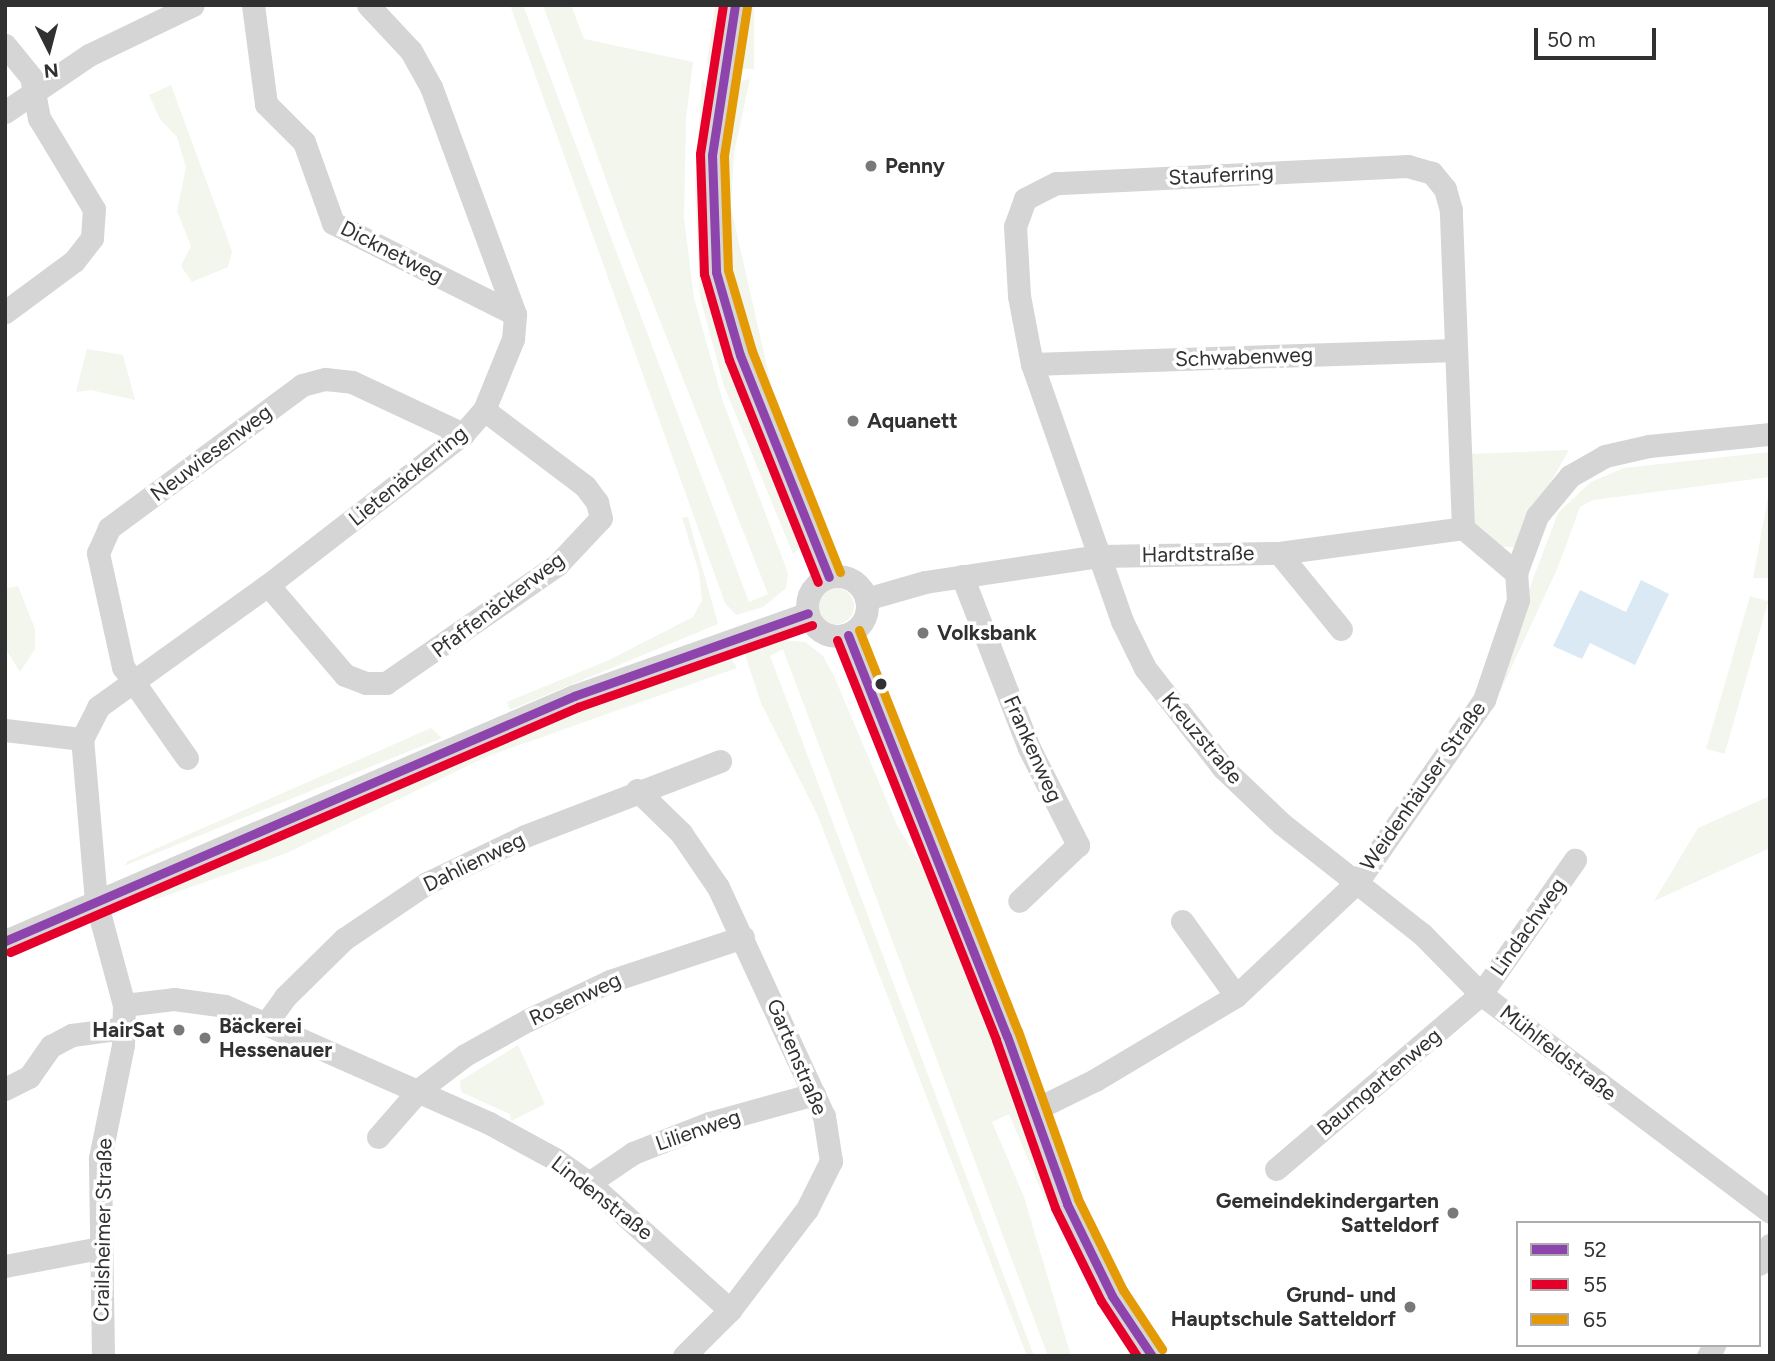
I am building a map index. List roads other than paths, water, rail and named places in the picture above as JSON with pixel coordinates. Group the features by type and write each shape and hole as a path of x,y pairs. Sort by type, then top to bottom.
{"street":[{"path":"5,112 89,55 193,5"},
{"name":"Dicknetweg","path":"253,5 266,104 304,142 332,223 515,314"},
{"path":"368,5 411,51 431,87 515,314"},
{"path":"735,5 712,155 714,242 723,305 740,355 829,577"},
{"path":"5,45 31,77 39,118 94,209 92,238 74,261 5,312"},
{"name":"Stauferring","path":"1100,556 1032,364 1020,296 1015,226 1025,199 1056,183 1408,166 1432,173 1445,190 1451,210 1464,528"},
{"name":"Lietenäckerring","path":"82,739 98,707 268,585 463,434 484,410 503,370 515,314"},
{"name":"Schwabenweg","path":"1032,364 1456,350"},
{"name":"Neuwiesenweg","path":"187,758 123,667 98,552 109,528 302,385 325,379 352,382 463,434"},
{"name":"Pfaffenäckerweg","path":"268,585 345,675 366,683 386,683 557,565 601,518 597,502 585,486 484,410"},
{"name":"Weidenhäuser Straße","path":"1034,1110 1095,1080 1236,996 1358,881 1484,700 1518,600 1516,573 1537,516 1551,494 1585,466 1648,446 1770,434"},
{"path":"1464,528 1516,573"},
{"name":"Hardtstraße","path":"866,599 962,576 1100,556 1279,553 1464,528"},
{"path":"1279,553 1341,629"},
{"name":"Kreuzstraße","path":"1100,556 1145,668 1185,723 1223,768 1282,824 1358,881"},
{"name":"Frankenweg","path":"962,576 1029,748 1078,845 1019,901"},
{"path":"829,577 855,582 866,599 862,623 848,635 820,632 807,613 812,588 829,577"},
{"path":"5,941 574,695 807,613"},
{"path":"848,635 1090,1255 1152,1356"},
{"path":"5,730 82,739 96,901"},
{"name":"Dahlienweg","path":"267,1022 285,997 344,939 427,883 525,836 636,790 720,761"},
{"name":"Gartenstraße","path":"636,790 681,833 718,887 824,1116 831,1161 807,1209 730,1310 684,1356"},
{"name":"Lindachweg","path":"1481,994 1575,860"},
{"name":"Mühlfeldstraße","path":"1358,881 1422,934 1481,994 1770,1212"},
{"name":"Crailsheimer Straße","path":"96,901 124,1005 124,1028 100,1158 99,1248 103,1356"},
{"path":"1182,921 1236,996"},
{"name":"Rosenweg","path":"420,1089 465,1055 598,986 691,951 743,937"},
{"name":"Baumgartenweg","path":"1276,1169 1481,994"},
{"name":"Lindenstraße","path":"124,1005 174,999 225,1006 420,1089 555,1159 589,1183 730,1310"},
{"path":"5,1089 29,1077 51,1046 72,1035 124,1028"},
{"path":"378,1137 420,1089"},
{"name":"Lilienweg","path":"589,1183 634,1153 709,1123 814,1094"},
{"path":"1761,1261 1770,1245"},
{"path":"5,1266 99,1248"}],"place":[{"name":"Penny","path":"871,166"},
{"name":"Aquanett","path":"853,421"},
{"name":"Volksbank","path":"923,633"},
{"name":"HairSat","path":"179,1030"},
{"name":"Bäckerei Hessenauer","path":"205,1038"},
{"name":"Gemeindekindergarten Satteldorf","path":"1453,1213"},
{"name":"Grund- und Hauptschule Satteldorf","path":"1410,1307"}]}
